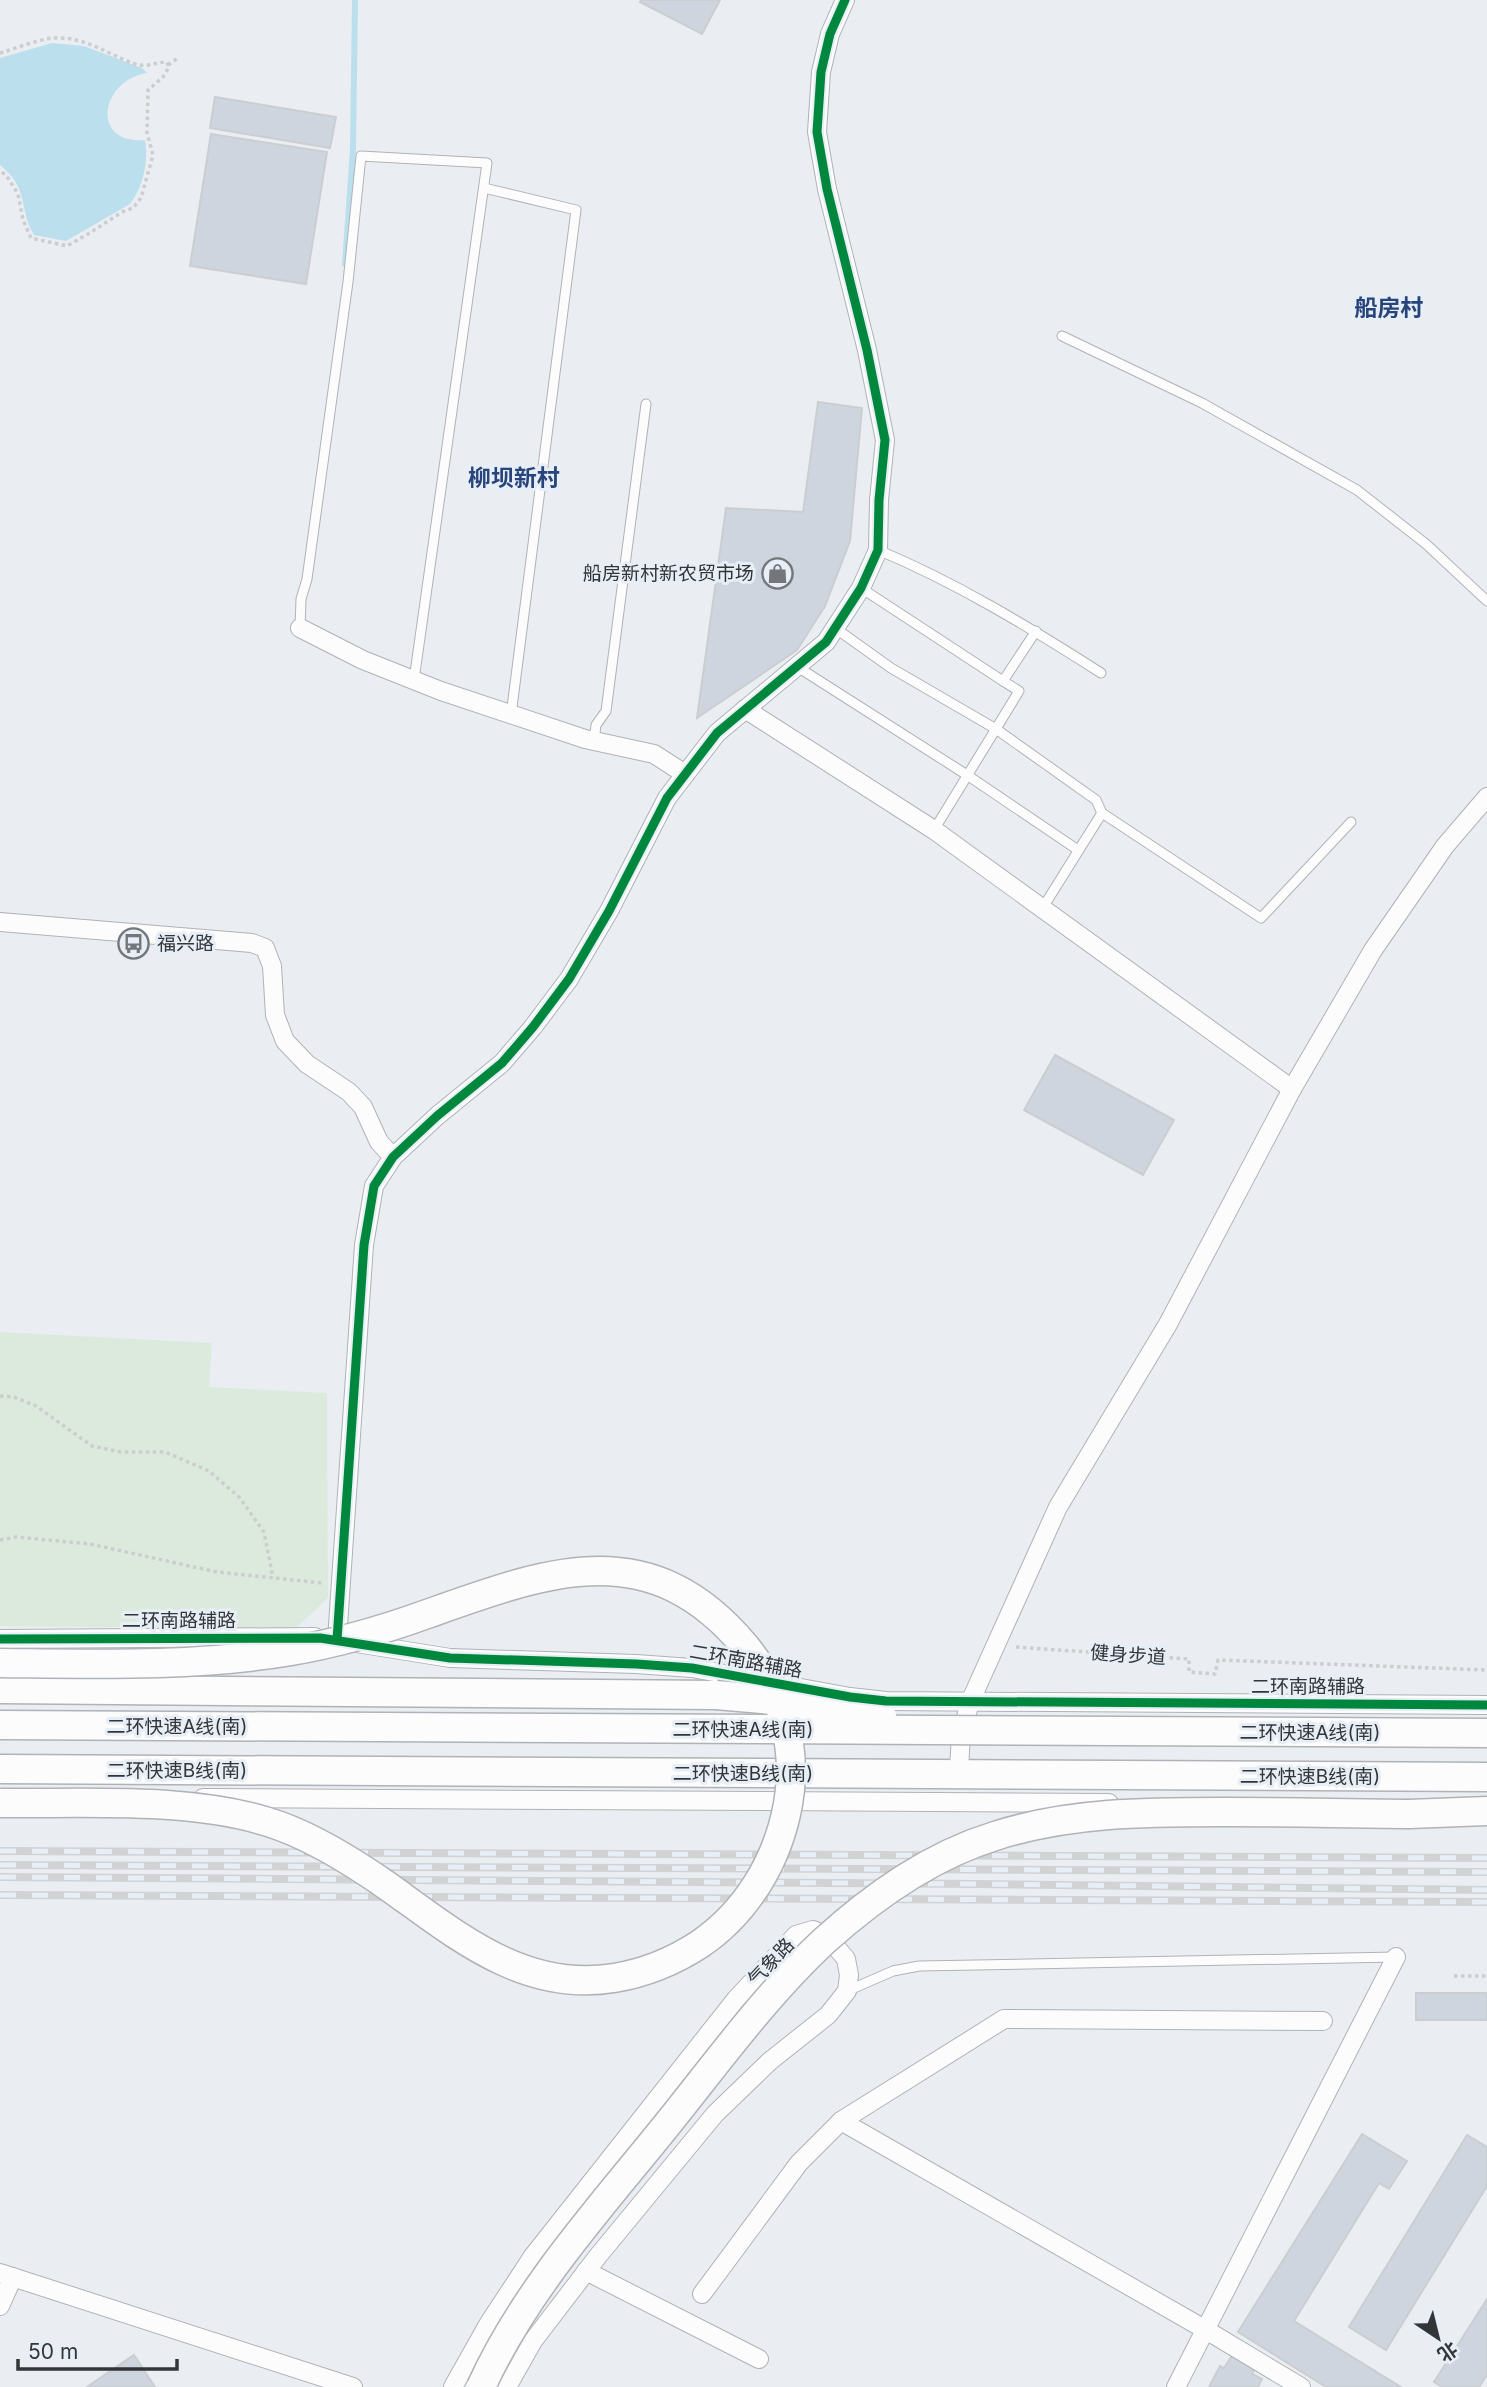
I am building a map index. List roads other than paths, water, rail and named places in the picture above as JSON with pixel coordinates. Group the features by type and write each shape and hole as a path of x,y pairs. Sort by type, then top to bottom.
{"highway":[{"path":"0,1663 186,1661 280,1653 383,1629 534,1578 574,1571 615,1572 650,1579 681,1593 713,1614 742,1643 776,1697 789,1741 792,1765 791,1789 779,1841 757,1886 727,1922 709,1938 670,1961 629,1976 586,1981 543,1977 503,1962 464,1941 347,1859 302,1835 252,1817 194,1807 0,1803"},
{"path":"0,1689 735,1695 985,1730"},
{"name":"二环快速A线(南)","path":"0,1725 1487,1733"},
{"name":"二环快速B线(南)","path":"0,1769 1487,1777"},
{"path":"481,2387 503,2342 549,2273 760,2009 802,1962 845,1923 886,1891 928,1865 971,1844 1014,1830 1095,1815 1180,1812 1409,1814 1487,1811"}],"street":[{"path":"337,1640 364,1245 374,1186 393,1157 437,1116 502,1063 562,989 609,911 667,798 717,733 826,642 861,589 878,550 879,500 885,440 867,350 827,190 817,132 821,72 830,34 845,0"},
{"path":"300,628 363,660 414,680 594,741 654,754 685,774"},
{"path":"745,709 934,830 1292,1089"},
{"path":"959,1768 961,1737 970,1702 1058,1507 1168,1324 1292,1089 1373,950 1445,846 1487,797"},
{"path":"0,922 252,943 265,948 272,966 275,1015 285,1041 307,1064 349,1092 363,1107 379,1142 393,1157"},
{"name":"二环南路辅路","path":"0,1639 290,1636 337,1640 450,1658 692,1668 868,1699 1487,1705"},
{"path":"0,1796 1487,1805"},
{"name":"气象路","path":"453,2387 489,2323 533,2256 736,1999 796,1935 813,1930 827,1936 846,1959 849,1975 847,1991"},
{"path":"1176,2387 1396,1957"},
{"path":"508,2387 533,2341 586,2271 715,2114 770,2061 828,2015 847,1991"},
{"path":"702,2294 799,2163 841,2121 1004,2020 1323,2021"},
{"path":"841,2121 1301,2387"},
{"path":"586,2271 759,2359"},
{"path":"0,2306 7,2275 353,2387"}],"lane":[{"path":"300,628 348,282 361,156 487,163 414,680"},
{"path":"484,188 576,209 511,715"},
{"path":"1062,336 1202,403 1357,490 1426,544 1487,601"},
{"path":"594,741 596,725 606,711 646,404"},
{"path":"878,550 928,571 1036,631 1101,673"},
{"path":"861,589 1019,691 934,830"},
{"path":"835,628 891,668 996,729 1096,800 1102,813 1261,918 1351,822"},
{"path":"1003,681 1036,631"},
{"path":"796,666 1079,850"},
{"path":"1042,909 1102,813"},
{"path":"847,1991 893,1971 919,1966 1396,1957"}],"water":[{"path":"52,43 84,46 142,68 147,73 131,78 119,88 111,99 108,111 109,123 116,133 128,139 145,140 145,165 142,182 135,197 130,204 66,241 34,235 16,182 0,165 0,58"}],"waterway":[{"path":"345,264 353,149 355,0"}],"railway":[{"path":"0,1851 1487,1858"},
{"path":"0,1865 1487,1872"},
{"path":"0,1877 1487,1890"},
{"path":"0,1895 1487,1902"}],"place":[{"name":"船房新村新农贸市场","path":"777,573"},
{"name":"福兴路","path":"134,943"}],"district":[{"name":"船房村","path":"1389,308"},
{"name":"柳坝新村","path":"514,478"}]}
